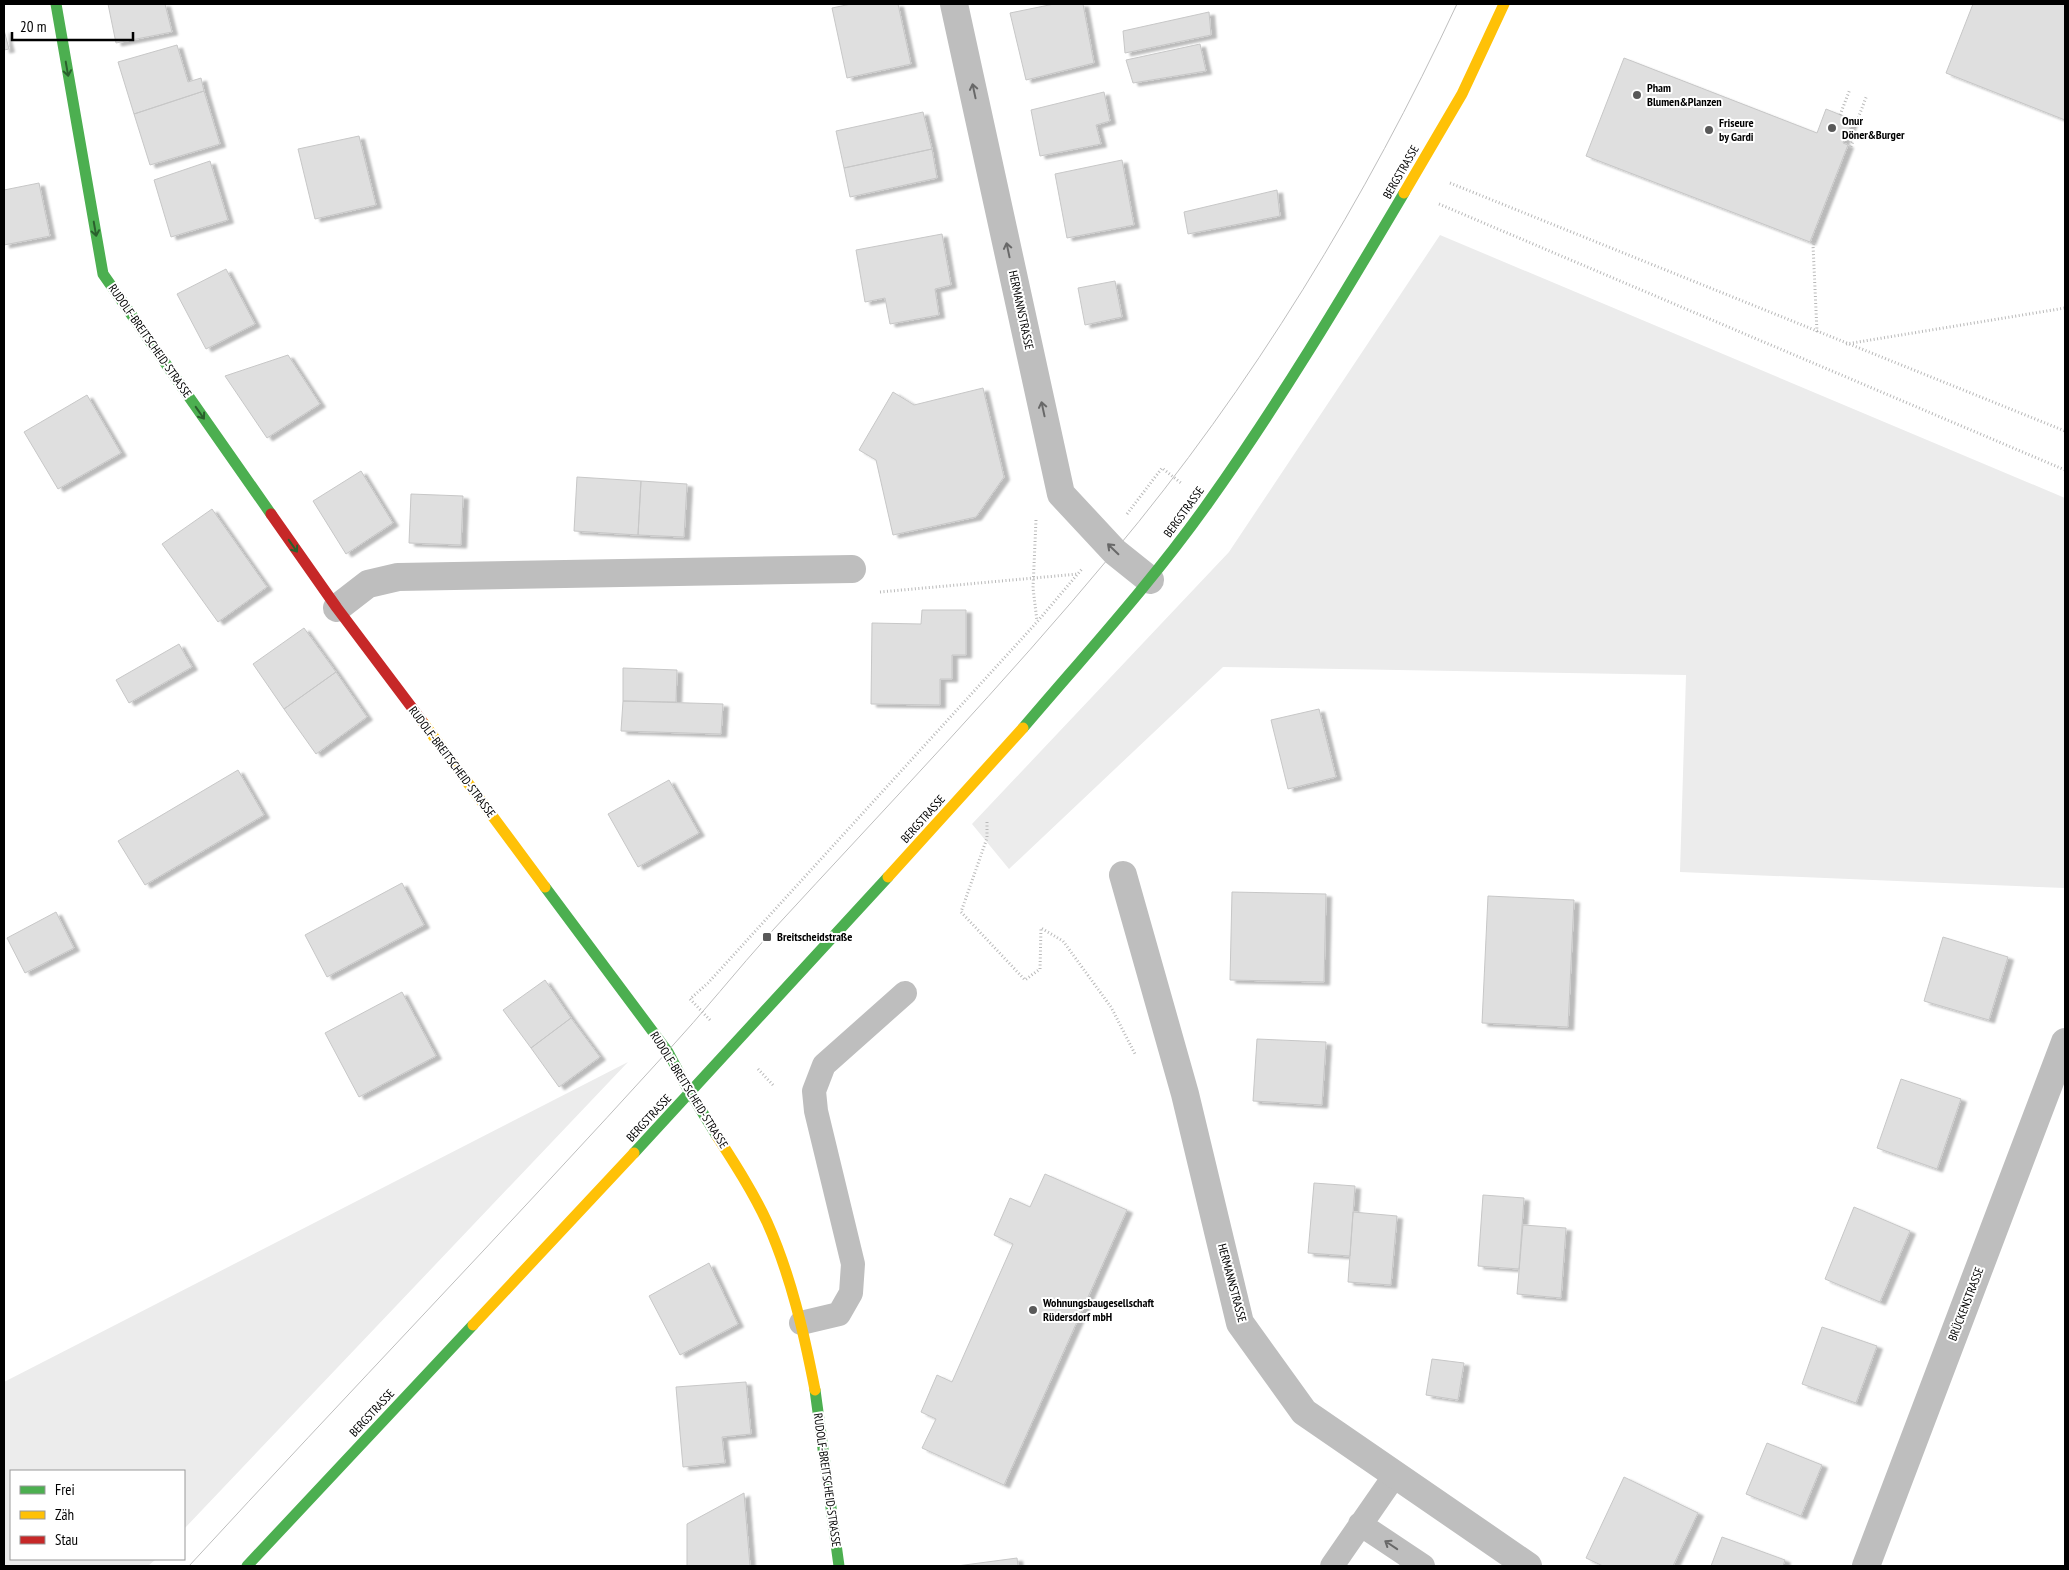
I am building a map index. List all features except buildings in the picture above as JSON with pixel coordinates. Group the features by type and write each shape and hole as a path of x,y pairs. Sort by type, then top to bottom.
{"street":[{"name":"RUDOLF-BREITSCHEID-STRASSE","path":"56,4 103,274 337,608 668,1052 690,1094 751,1189 768,1224 792,1287 801,1323 812,1377 839,1566"},
{"name":"HERMANNSTRASSE","path":"954,4 1061,494 1115,552 1150,580"},
{"name":"BERGSTRASSE","path":"247,1566 690,1094 990,766 1150,580 1208,502 1330,319 1462,94 1504,4"},
{"path":"337,608 368,584 398,577 852,570"},
{"name":"HERMANNSTRASSE","path":"1123,875 1185,1094 1240,1323 1304,1412 1528,1566"},
{"name":"BRÜCKENSTRASSE","path":"1875,1563 2065,1042"}],"lane":[{"path":"801,1323 839,1314 851,1293 852,1264 816,1111 814,1091 824,1065 905,994"},
{"path":"1332,1566 1395,1475"},
{"path":"1360,1524 1423,1566"}],"path":[{"path":"1840,115 1850,89"},
{"path":"1850,139 1867,95"},
{"path":"1817,332 1813,245 1853,141 1845,137"},
{"path":"1450,183 2065,432"},
{"path":"1406,190 2065,470"},
{"path":"1845,344 2065,308"},
{"path":"690,1000 1037,622 1105,541 1162,468 1208,502"},
{"path":"1036,516 1033,579 1037,622"},
{"path":"852,570 879,592 1078,574"},
{"path":"988,820 986,838 961,912 1025,980 1040,969 1041,928 1064,941 1110,1007 1137,1057"}],"shaded area":[{"path":"1440,235 2065,498 2065,888 1680,872 1686,675 1223,667 1009,869 972,824 1229,552"},
{"path":"628,1062 185,1528 185,1470 10,1470 10,1560 155,1560 148,1566 4,1566 4,1382"}],"tram line":[{"path":"189,1566 666,1053 773,930 988,697 1113,553 1213,425 1303,289 1345,220 1384,149 1422,77 1457,4"}],"traffic: fast":[{"path":"56,4 103,274 271,514"},
{"path":"1023,728 1141,589 1208,503 1285,389 1404,193"},
{"path":"634,1153 888,877"},
{"path":"545,887 668,1052 717,1136"},
{"path":"247,1566 473,1325"},
{"path":"815,1390 839,1566"}],"traffic: slow":[{"path":"1404,193 1462,94 1504,4"},
{"path":"422,721 545,887"},
{"path":"888,877 1023,728"},
{"path":"717,1136 756,1200 776,1242 796,1305 815,1390"},
{"path":"473,1325 634,1153"}],"traffic: jam":[{"path":"271,514 337,608 422,721"}],"place":[{"name":"Pham Blumen&Planzen","path":"1637,95"},
{"name":"Onur Döner&Burger","path":"1832,128"},
{"name":"Friseure by Gardi","path":"1709,130"},
{"name":"Breitscheidstraße","path":"767,937"},
{"name":"Wohnungsbaugesellschaft Rüdersdorf mbH","path":"1033,1310"}]}
